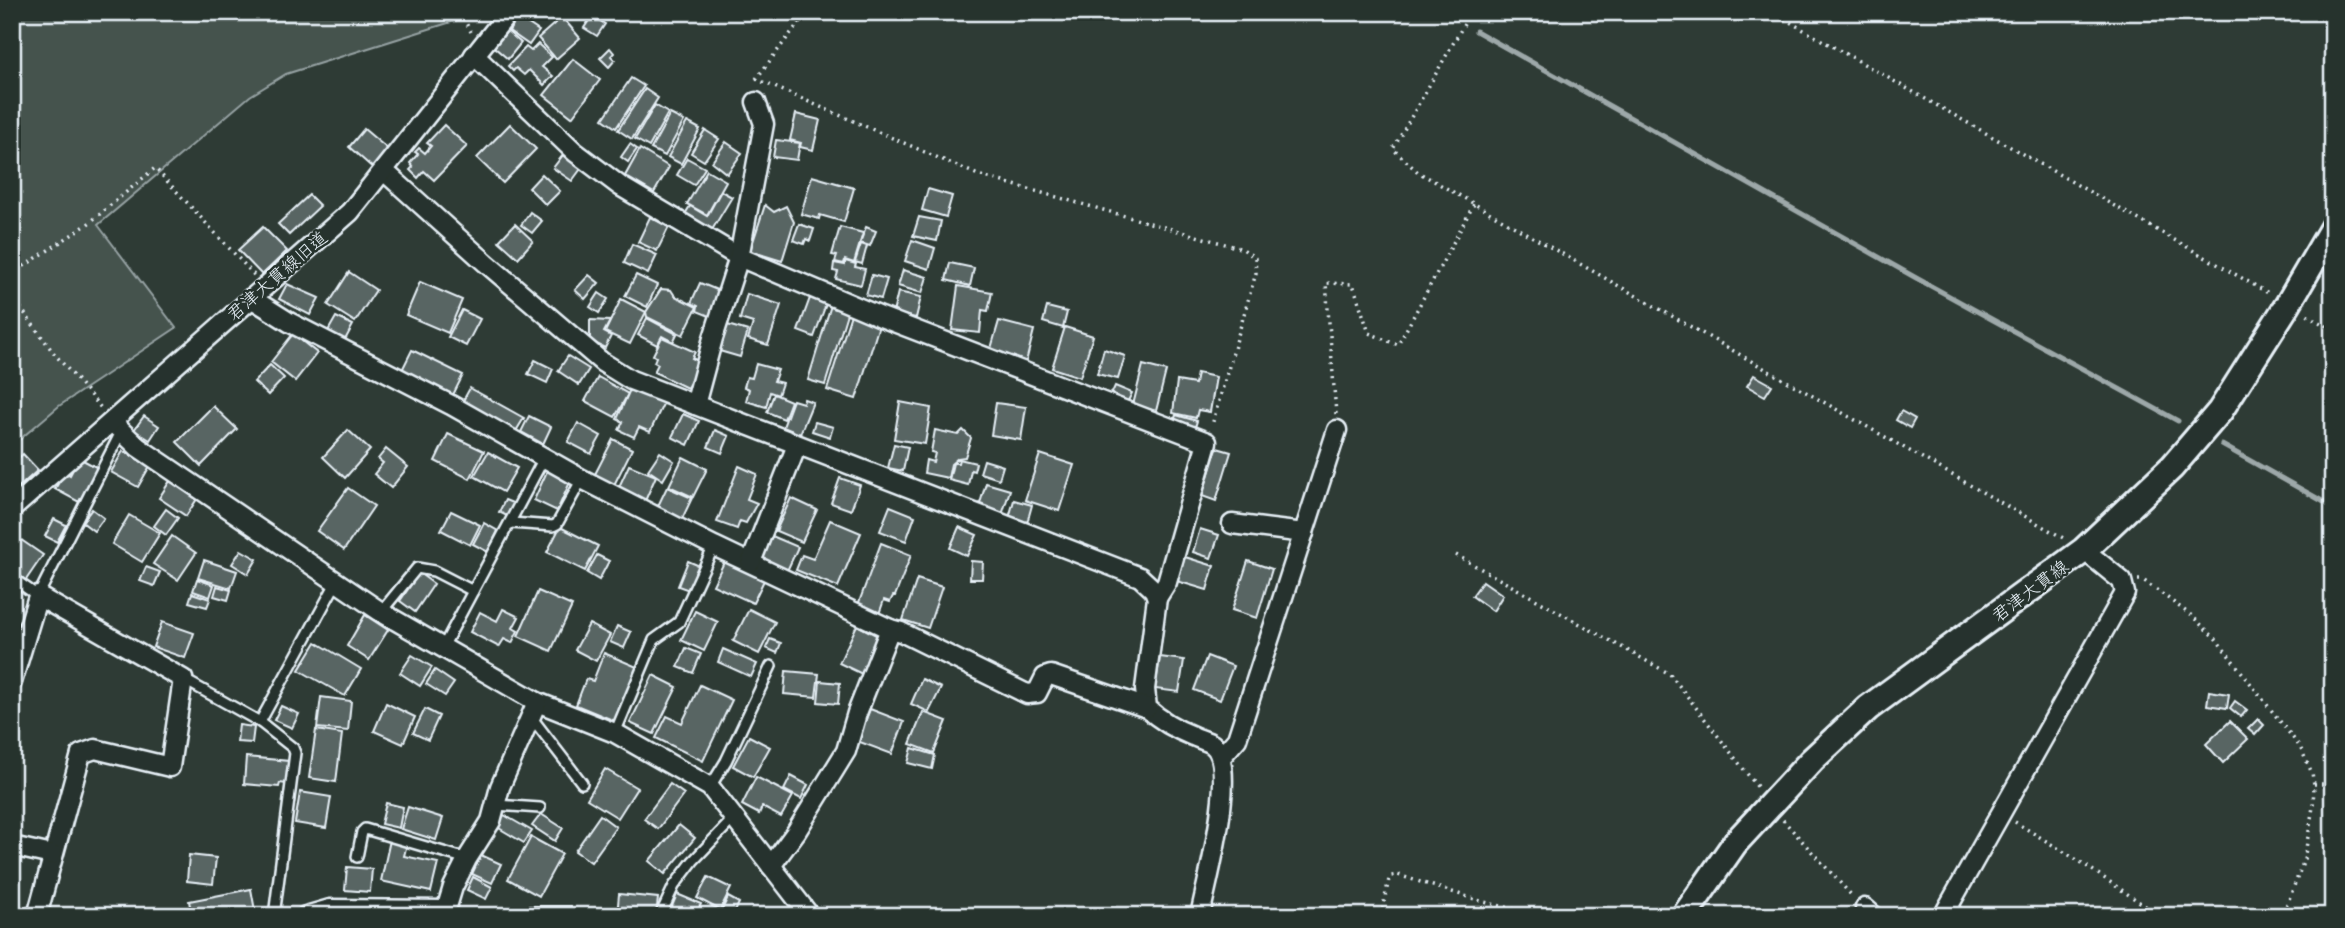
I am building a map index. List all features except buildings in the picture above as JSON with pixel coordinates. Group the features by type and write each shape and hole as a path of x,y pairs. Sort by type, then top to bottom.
{"main road":[{"name":"君津大貫線","path":"1684,916 1735,843 1804,769 1859,717 2084,550 2172,467 2220,411 2333,227"}],"street":[{"name":"君津大貫線旧道","path":"12,509 117,427 258,293 350,212 509,12"},
{"path":"474,55 584,159 620,186 739,257 881,317 1207,442 1167,582 1157,598 1145,689 1147,708"},
{"path":"695,405 739,257 764,124 756,102"},
{"path":"384,171 602,362 631,380 1140,577 1154,590 1157,598"},
{"path":"258,293 289,322 451,405 582,479 714,546 1031,695 1037,693 1045,677 1051,675 1147,708 1171,727 1213,745 1222,756 1224,786 1200,916"},
{"path":"117,427 138,447 336,583 535,710 615,733 710,787 810,916"},
{"path":"1222,756 1237,739 1337,430"},
{"path":"751,562 797,445"},
{"path":"1232,524 1304,533"},
{"path":"1943,916 2125,593 2122,581 2084,550"},
{"path":"12,682 37,596 183,679 170,767 95,748 81,754 37,916"},
{"path":"771,866 796,832 846,751 857,713 890,629"},
{"path":"306,916 330,909 446,910 453,887 467,859 491,821 500,787 535,710"},
{"path":"12,846 52,855"}],"lane":[{"path":"12,578 37,596 117,427"},
{"path":"442,649 544,458"},
{"path":"511,523 557,524 582,479"},
{"path":"615,733 654,640 679,622 714,546"},
{"path":"381,612 417,568 434,571 473,591"},
{"path":"260,722 336,583"},
{"path":"710,787 726,761 771,666"},
{"path":"183,679 260,722 293,748 295,753 274,916"},
{"path":"535,710 582,782"},
{"path":"495,805 540,808"},
{"path":"660,916 674,886 693,861 734,818"},
{"path":"357,857 365,829 467,859"}],"path":[{"path":"756,102 756,79 807,12"},
{"path":"1471,12 1393,149 1418,172 2084,550"},
{"path":"1772,12 2333,330"},
{"path":"756,79 978,175 1243,249 1255,258 1256,274 1207,442"},
{"path":"12,274 88,224 155,168 258,293"},
{"path":"1337,430 1326,283 1353,284 1369,333 1398,345 1474,204"},
{"path":"12,296 53,352 117,427"},
{"path":"1456,555 1670,674 1678,682"},
{"path":"2122,581 2143,580 2192,616 2216,639 2300,747 2314,783 2313,807 2304,860 2280,916"},
{"path":"2314,783 2333,784"},
{"path":"2000,813 2079,861 2160,916"},
{"path":"1381,916 1389,879 1398,875 1484,902 1556,914"}],"shaded area":[{"path":"12,12 483,12 286,74 250,96 98,225 176,328 59,406 12,446"}],"waterway":[{"path":"1476,31 1918,279 2178,421"},
{"path":"2222,445 2333,507"}]}
